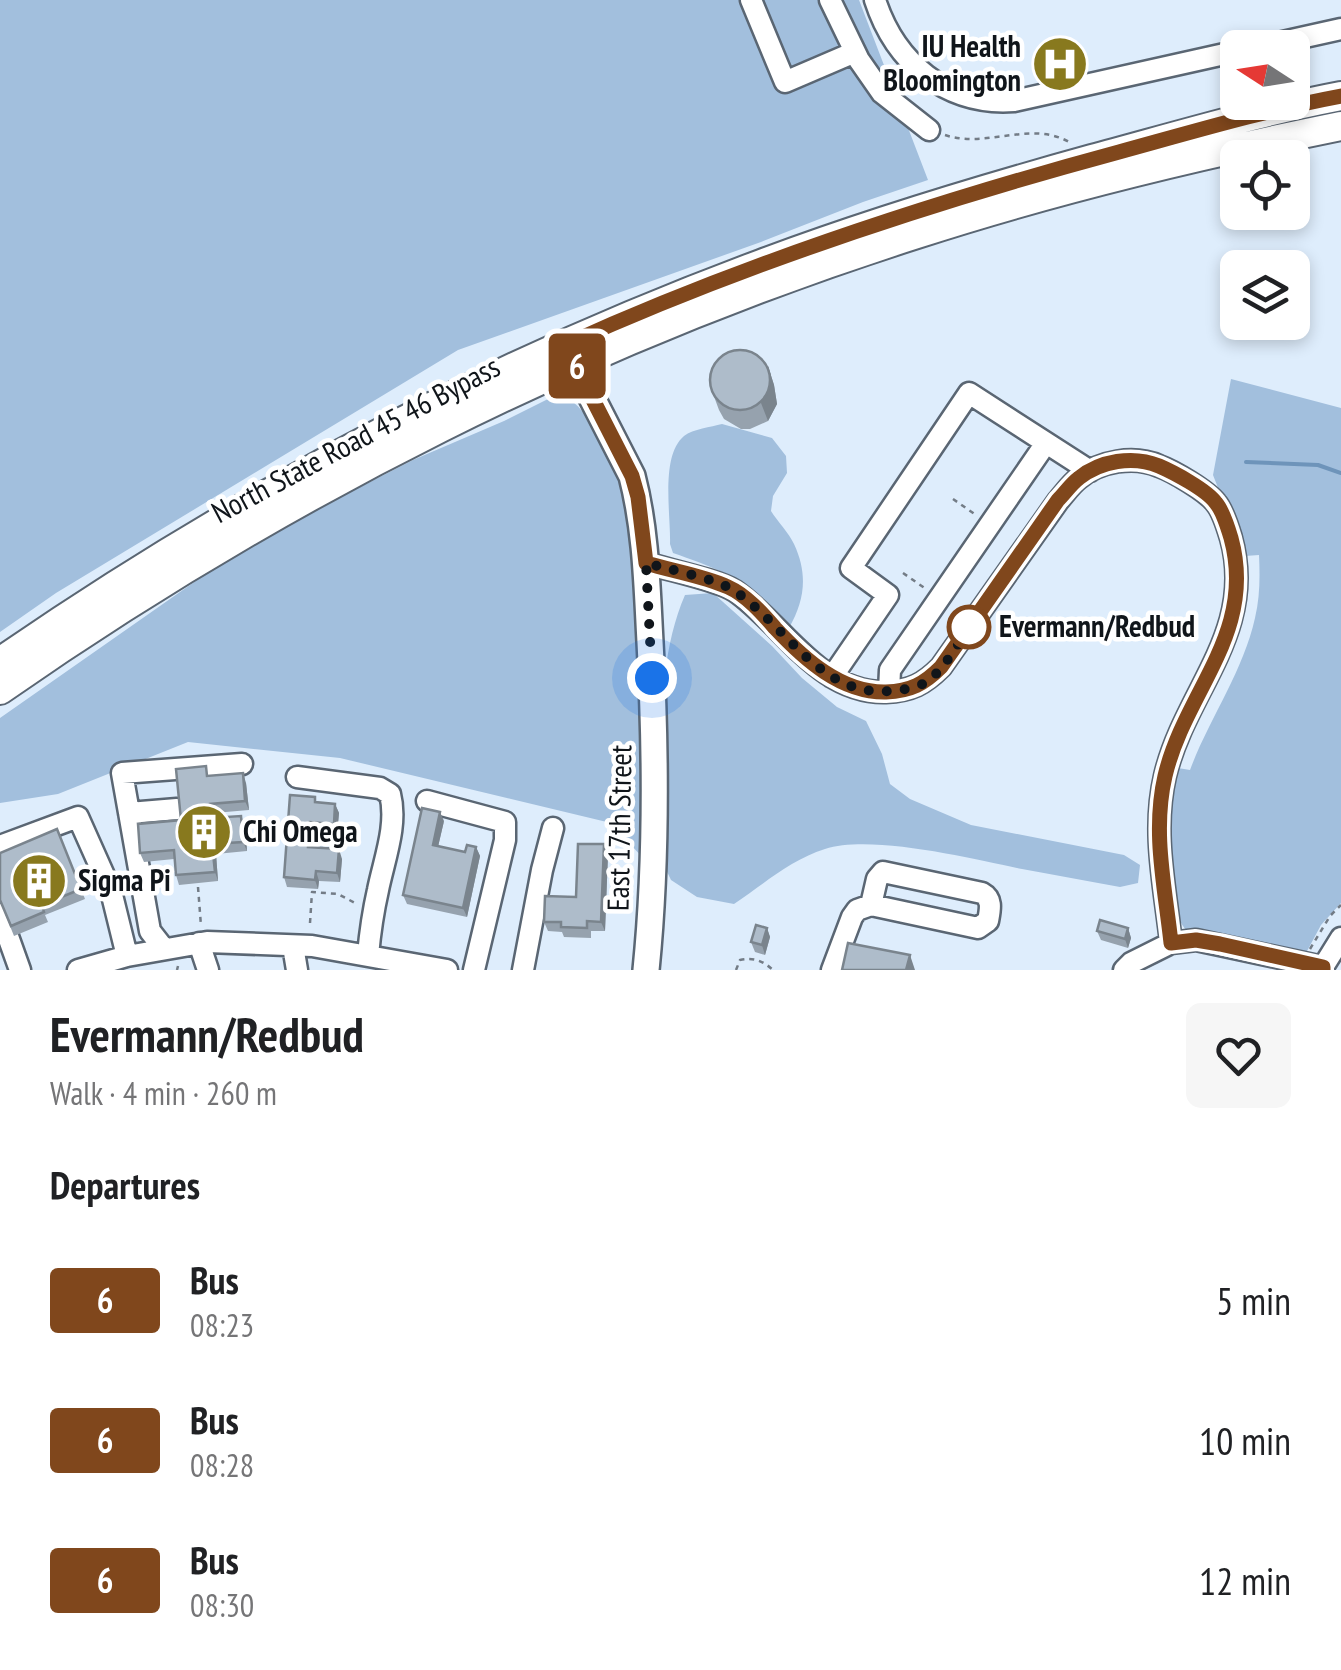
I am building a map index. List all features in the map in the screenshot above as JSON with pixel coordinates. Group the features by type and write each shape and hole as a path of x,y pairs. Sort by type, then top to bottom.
{"highway":[{"path":"570,355 758,265 937,204 1341,96"},
{"name":"North State Road 45 46 Bypass","path":"0,662 107,590 272,492 419,414 570,355 945,225 1155,166 1341,126"},
{"name":"North State Road 45 46 Bypass","path":"0,690 134,600 274,516 570,355"}],"main road":[{"name":"East 17th Street","path":"570,355 632,476 638,497 646,563 654,715 655,821 646,970"}],"street":[{"path":"751,0 785,82 854,52"},
{"path":"830,0 854,52 882,93 929,130"},
{"path":"875,0 896,46 923,74 956,92 999,102 1220,56"},
{"path":"1310,35 1341,28"},
{"path":"832,678 888,595 851,568 970,393 1090,471"},
{"path":"889,691 890,670 1046,443"},
{"path":"646,563 730,588 832,678 856,689 902,690 926,682 941,667 1058,500 1080,478 1103,463 1132,461 1155,464 1186,479 1216,503 1237,563 1234,614 1223,646 1178,734 1165,776 1158,817 1159,855 1171,943"},
{"path":"164,949 150,932 122,773 242,764"},
{"path":"297,777 380,788 390,794 389,839 368,955"},
{"path":"426,801 505,822 505,840 474,970"},
{"path":"129,813 177,809"},
{"path":"0,846 78,816 111,891 127,956"},
{"path":"522,970 553,828"},
{"path":"835,960 852,917 871,904 978,928 988,921 990,905 982,893 883,872 876,879 871,904"},
{"path":"0,914 20,970"},
{"path":"200,936 208,970"},
{"path":"78,970 200,936 312,946 446,970"},
{"path":"1124,970 1171,943 1196,940 1317,967 1341,938"},
{"path":"293,946 297,970"}],"path":[{"path":"929,130 955,139 1043,133 1074,145"},
{"path":"198,887 200,936"},
{"path":"310,923 312,892 338,894 374,911"},
{"path":"1317,967 1310,949 1341,905"},
{"path":"736,970 740,960 750,958 773,970"}],"shaded area":[{"path":"0,0 859,0 928,180 458,350 56,593 0,632"},
{"path":"1231,379 1341,408 1341,903 1321,925 1306,953 1230,936 1191,933 1183,926 1172,892 1168,828 1178,768 1190,770 1250,638 1258,602 1259,555 1245,556 1213,475"},
{"path":"564,396 583,412 608,452 627,515 636,615 642,857 611,823 340,758 188,742 58,794 0,803 0,718 200,578 280,528 413,460 548,399"},
{"path":"722,424 772,438 786,456 787,473 773,496 771,511 792,540 803,576 801,597 789,628 752,589 673,553 670,544 669,471 677,445 688,434"},
{"path":"713,593 802,678 837,707 866,721 882,754 890,784 910,799 971,825 1124,855 1140,865 1138,883 1120,887 951,854 869,844 845,845 812,854 734,904 697,897 671,880 659,855 663,688 675,624 685,595"}],"building":[{"path":"740,350 761,359 770,380 761,401 740,410 719,401 710,380 719,359"},
{"name":"Chi Omega","path":"206,766 207,776 243,773 245,801 210,804 211,818 241,816 243,842 212,844 215,872 176,875 174,850 140,853 138,824 181,820 176,769"},
{"path":"290,795 335,804 334,824 310,822 308,847 339,849 337,873 316,871 315,880 284,877"},
{"path":"422,808 440,812 433,845 465,852 467,845 476,847 463,908 403,895"},
{"name":"Sigma Pi","path":"57,829 81,889 42,905 44,912 11,926 0,900 0,853"},
{"path":"578,844 604,844 601,922 587,921 587,928 544,922 545,896 576,897"},
{"path":"1100,920 1128,928 1125,939 1097,931"},
{"path":"756,925 767,928 762,945 751,942"},
{"path":"848,943 910,955 906,970 842,970"}],"waterway":[{"path":"1246,462 1318,465 1341,473"}],"bus line":[{"name":"6","path":"1323,970 1220,944 1196,940 1171,943 1159,855 1158,817 1165,776 1178,734 1223,646 1234,614 1237,563 1216,503 1186,479 1155,464 1103,463 1080,478 1058,500 941,667 926,682 882,692 856,689 832,678 730,588 646,563 632,476 565,345 758,265 919,210 1006,183 1341,96"}],"place":[{"name":"IU Health Bloomington","path":"1060,64"},
{"name":"Evermann/Redbud","path":"969,627"},
{"name":"Chi Omega","path":"204,832"},
{"name":"Sigma Pi","path":"39,881"}],"route":[{"path":"652,678 646,563 730,588 832,678 856,689 882,692 926,682 972,622 969,627"}]}
